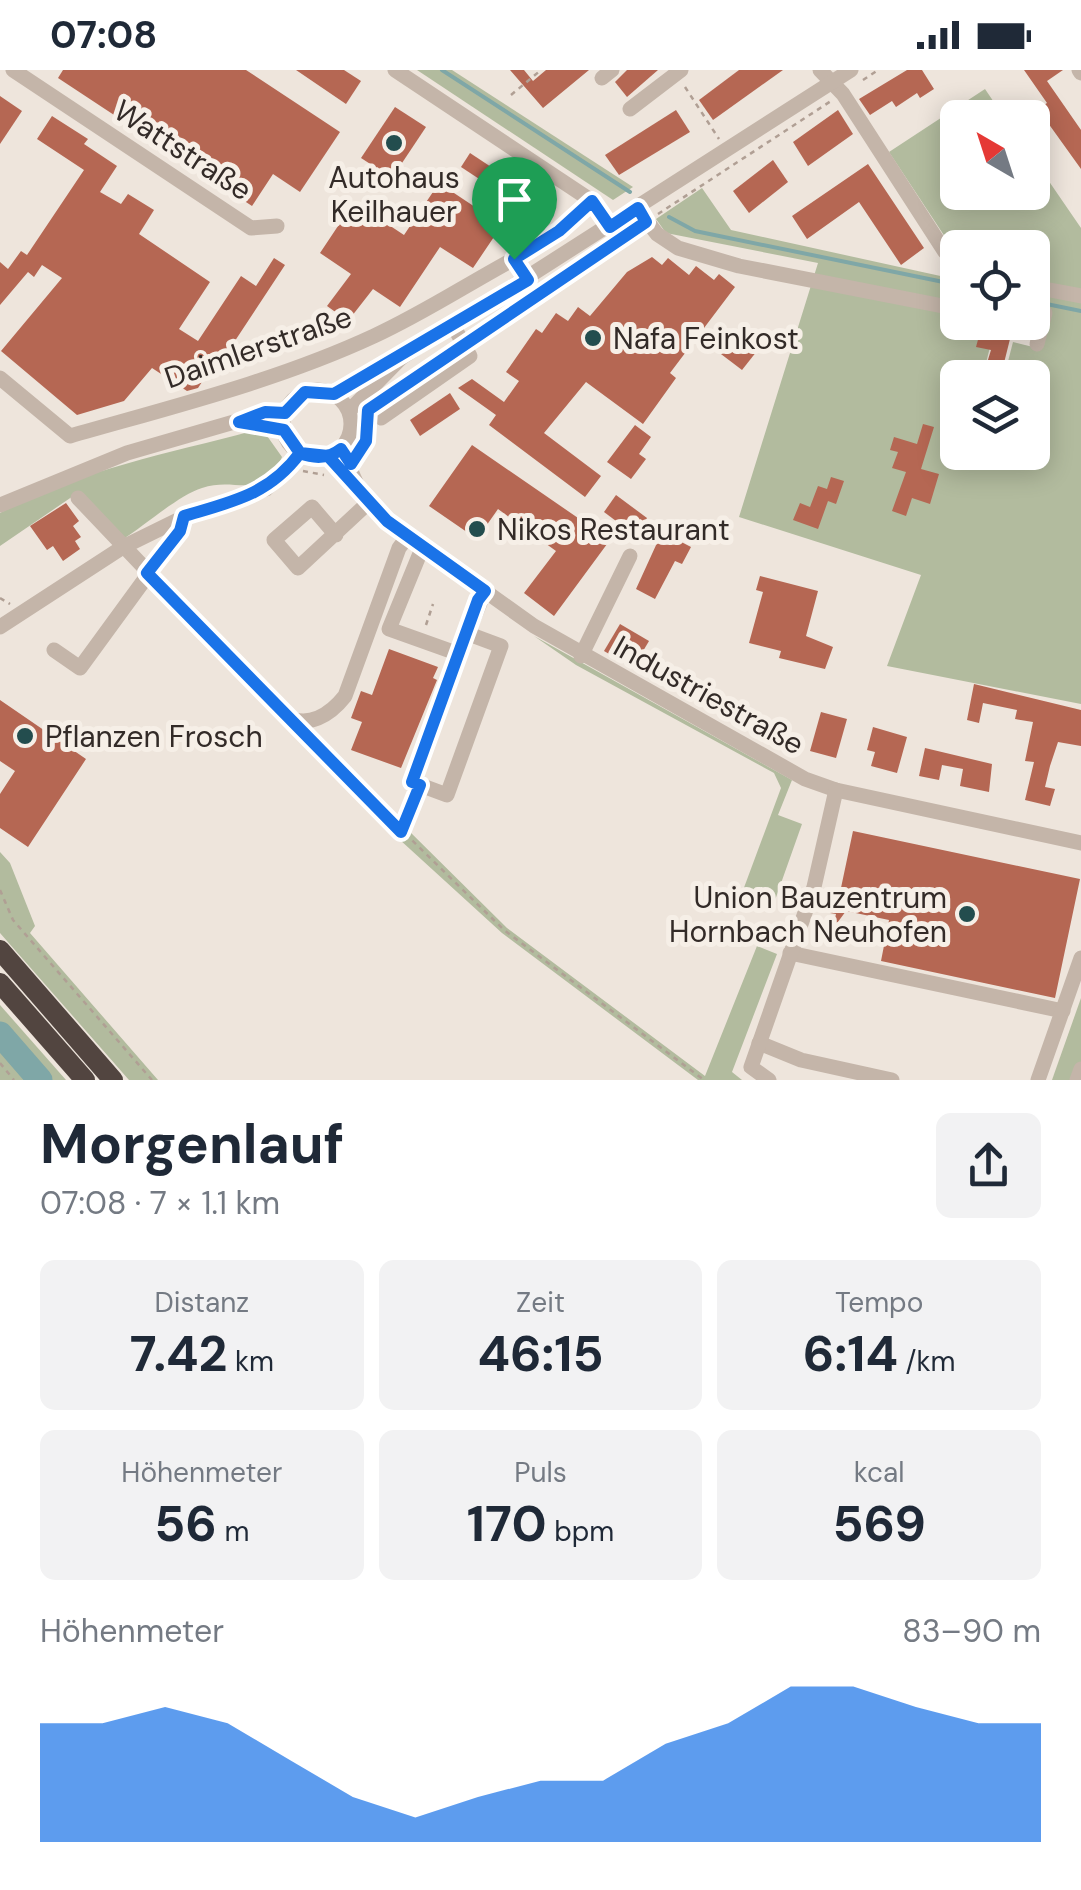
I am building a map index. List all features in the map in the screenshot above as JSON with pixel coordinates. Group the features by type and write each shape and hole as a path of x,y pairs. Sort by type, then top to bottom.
{"highway":[{"path":"0,950 114,1080"},
{"path":"0,983 85,1080"}],"street":[{"name":"Wattstraße","path":"13,70 36,76 252,228 277,226"},
{"path":"395,70 592,201 610,227"},
{"path":"820,70 837,89 940,244"},
{"path":"349,411 401,358 610,227 642,215 728,151 837,89 851,70"},
{"path":"630,109 677,71"},
{"path":"642,215 678,248 739,266 940,306"},
{"path":"514,259 528,280"},
{"name":"Daimlerstraße","path":"0,378 70,436 192,402 354,344 428,310 514,259"},
{"path":"1050,290 1081,296"},
{"path":"374,414 470,356 454,327"},
{"path":"1037,344 1038,340"},
{"path":"300,453 284,430 285,413 305,392 334,394 388,360 401,358"},
{"path":"334,394 349,411 351,431 335,452"},
{"path":"0,505 127,453 265,412 285,413"},
{"path":"239,422 284,430"},
{"path":"0,627 123,547 184,516 250,497 278,479 300,453 335,452 351,464 364,497 336,535"},
{"name":"Industriestraße","path":"335,452 364,497 408,536 485,591 581,656 805,779 836,790 1081,842"},
{"path":"78,498 285,716 296,721 326,714 345,696 399,548 408,536"},
{"path":"54,650 80,668 180,531 184,516"},
{"path":"423,546 390,629 459,654"},
{"path":"581,656 630,556"},
{"path":"466,633 502,646 447,795 412,782 466,633 485,591"},
{"path":"769,1080 751,1067 814,886 836,790"},
{"path":"790,953 1063,1011"},
{"path":"1038,1080 1081,958"},
{"path":"759,1043 801,1060 892,1080"},
{"path":"1077,1080 1081,1069"}],"path":[{"path":"511,95 541,70"},
{"path":"677,71 728,151"},
{"path":"463,344 642,215 837,89"},
{"path":"514,259 559,231 592,201"},
{"path":"351,464 366,441 374,414"},
{"path":"421,640 433,604"},
{"path":"296,721 296,728 504,930 704,1080"},
{"path":"401,832 420,785"},
{"path":"0,890 12,920 152,1080"},
{"path":"0,1064 14,1080"}],"green space":[{"path":"417,70 452,70 633,187 613,200"},
{"path":"985,89 992,100 968,100"},
{"path":"940,119 940,210 1050,210 1050,183 1081,228 1081,704 887,666 921,575 739,517 818,263 666,233 656,219 702,188 731,230 940,276 940,340 992,340 987,360 940,360 940,470 1050,470 1050,360 1008,360 1013,342 1041,349 1042,343 1030,340 1050,340 1050,230 940,230 889,152"},
{"path":"252,431 265,433 282,457 266,480 202,488 122,540 79,492 0,546 0,513 30,498 123,464"},
{"path":"534,636 792,780 778,815 802,824 774,903 742,893 781,788 774,773 576,665"},
{"path":"301,724 507,928 705,1076 757,946 777,954 732,1072 742,1080 698,1080 502,933 388,829 288,728"},
{"path":"0,852 10,863 35,926 30,933 158,1080 129,1080 0,933"},
{"path":"1081,998 1081,1080 1052,1080"},
{"path":"0,1005 66,1080 0,1080"}],"building":[{"path":"63,70 246,70 340,132 300,192 273,174 252,206 58,78"},
{"path":"296,70 344,70 361,81 346,104"},
{"path":"510,70 524,70 533,81 546,70 589,70 543,108"},
{"path":"627,70 658,70 627,97 615,82"},
{"path":"739,70 783,70 713,120 699,100"},
{"path":"907,70 922,70 934,89 920,98 917,93 896,107 892,101 870,115 859,99"},
{"path":"1024,70 1063,70 1047,81 1081,130 1081,169 1050,126 1050,100 1045,100"},
{"path":"0,96 22,111 0,144"},
{"name":"Autohaus Keilhauer","path":"395,107 426,127 392,178 361,158"},
{"path":"676,110 690,132 619,175 605,155"},
{"path":"838,110 853,134 808,166 793,142"},
{"path":"52,116 88,139 84,144 117,166 100,192 121,204 128,194 154,210 139,234 210,282 179,329 198,341 241,276 256,286 274,258 285,265 223,359 219,356 198,388 187,391 152,368 124,401 77,415 1,351 62,278 42,265 34,277 28,272 0,305 0,262 8,269 21,251 27,255 84,170 37,139"},
{"path":"470,153 523,188 514,202 461,167"},
{"path":"773,160 788,182 749,213 733,191"},
{"path":"868,164 924,248 901,265 859,202 807,239 792,216"},
{"path":"439,183 502,225 473,268 440,247 400,307 373,289 348,321 327,306 351,274 320,253 354,202 404,235"},
{"path":"652,257 662,265 668,258 689,275 696,266 714,280 719,274 735,287 670,373 676,378 643,424 586,382 544,433 601,476 585,497 489,425 496,415 458,388 472,379 504,402 519,381 506,372 536,329 542,333 556,313 568,321 578,307 590,316 627,272"},
{"path":"733,331 757,351 742,370 717,351"},
{"path":"978,340 1010,340 1005,360 988,360 991,350 976,347"},
{"path":"450,393 460,409 420,436 410,420"},
{"path":"923,424 934,427 921,469 939,474 930,504 912,498 906,516 892,511 906,472 892,468 898,452 890,450 894,437 917,444"},
{"path":"635,425 651,437 639,454 646,459 631,479 607,462"},
{"path":"472,445 610,540 554,616 524,593 556,551 498,509 477,539 429,506"},
{"path":"831,477 844,481 836,504 828,501 818,529 793,520 800,503 810,507 818,486 827,489"},
{"path":"616,495 647,518 636,536 604,512"},
{"path":"66,503 79,521 73,526 81,537 75,541 80,549 63,561 53,546 47,550 30,526"},
{"path":"662,532 691,547 682,564 675,561 655,599 636,589"},
{"path":"760,576 818,591 806,636 833,647 825,669 779,658 781,651 749,643 763,592 756,590"},
{"path":"620,624 649,641 633,668 604,651"},
{"path":"389,649 438,667 433,678 437,680 401,768 351,750 362,722 351,718 361,691 372,695"},
{"path":"974,684 1081,710 1081,746 1058,742 1050,766 1045,787 1055,789 1050,806 1025,800 1034,762 1025,761 1033,722 1015,719 1017,710 983,703 979,723 967,720"},
{"path":"0,700 86,759 28,847 0,828 0,794 15,771 0,761"},
{"path":"821,712 847,719 836,758 810,751"},
{"path":"873,727 907,737 897,773 871,766 875,752 867,750"},
{"path":"925,748 992,764 989,792 960,786 963,769 942,765 939,780 919,776"},
{"name":"Union Bauzentrum Hornbach Neuhofen","path":"853,831 1080,879 1055,998 881,961 889,920 846,911 832,930 836,914 830,913 832,901 838,902"}],"waterway":[{"path":"442,70 630,192"},
{"path":"669,217 695,231 940,281"},
{"path":"1050,305 1081,311"},
{"path":"0,1034 40,1080"}],"place":[{"name":"Autohaus Keilhauer","path":"394,143"},
{"name":"Nafa Feinkost","path":"593,338"},
{"name":"Nikos Restaurant","path":"477,529"},
{"name":"Pflanzen Frosch","path":"25,736"},
{"name":"Union Bauzentrum Hornbach Neuhofen","path":"967,914"}],"route":[{"path":"514,259 528,280 454,327 401,358 388,360 334,394 325,390 305,392 296,397 285,413 265,412 239,422 284,430 292,447 300,453 318,458 328,456 387,521 485,591 478,600 412,782 420,785 401,832 147,573 180,531 184,516 250,497 278,479 300,453 309,457 318,458 341,449 351,464 366,441 368,410 646,222 638,208 610,227 592,201 559,231 514,259"}]}
